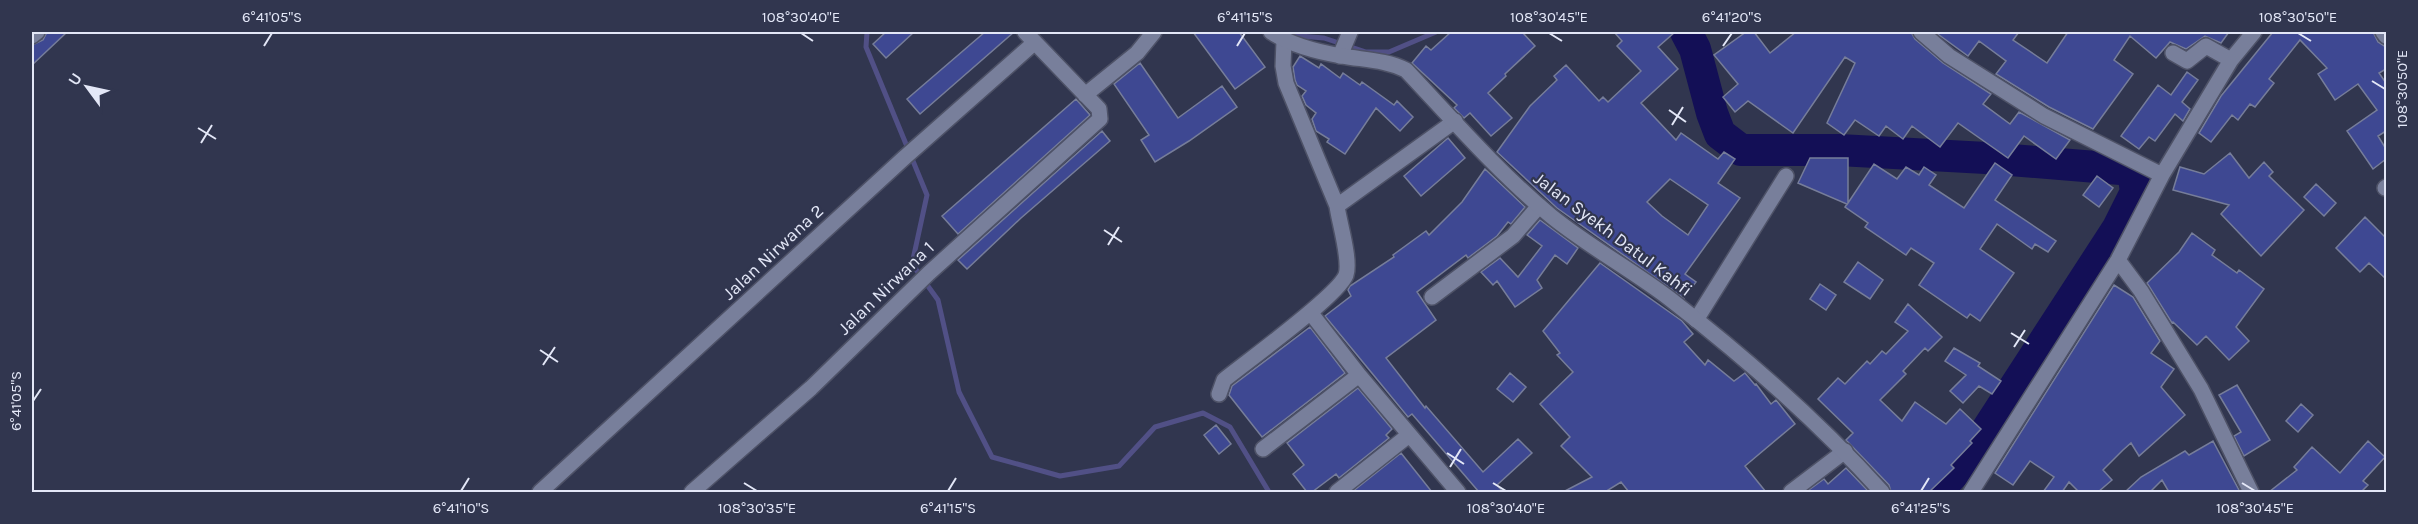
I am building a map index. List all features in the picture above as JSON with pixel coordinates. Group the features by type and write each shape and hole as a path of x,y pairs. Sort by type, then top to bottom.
{"street":[{"path":"32,36 37,32"},
{"path":"1029,37 1084,95 1137,54 1154,32"},
{"name":"Jalan Syekh Datul Kahfi","path":"1271,32 1284,41 1344,45 1406,70 1539,206 1696,320 1794,402 1845,451 1882,492"},
{"path":"1921,32 1949,56 2044,116 2162,175"},
{"path":"1971,492 2118,260 2162,175 2231,60 2254,32"},
{"path":"2383,32 2386,36"},
{"name":"Jalan Nirwana 2","path":"540,492 910,153 1029,37"},
{"path":"1219,394 1224,380 1310,312 1346,275 1347,266 1336,206 1286,83 1283,66 1284,41"},
{"path":"2173,53 2187,61 2206,46 2231,60"},
{"name":"Jalan Nirwana 1","path":"692,492 812,388 923,279 1100,119 1099,109 1084,95"},
{"path":"1336,206 1455,121"},
{"path":"1696,320 1786,176"},
{"path":"1432,297 1513,236 1539,206"},
{"path":"2118,260 2141,291 2201,389 2251,492"},
{"path":"1310,312 1359,375 1458,492"},
{"path":"1263,449 1359,375"},
{"path":"1337,492 1409,435"},
{"path":"1791,492 1845,451"}],"building":[{"path":"47,32 67,32 32,65 32,45 43,40"},
{"path":"886,32 914,32 886,58 873,44"},
{"path":"985,32 1014,32 920,114 907,99"},
{"path":"1193,32 1239,32 1265,67 1235,89"},
{"path":"1451,32 1522,32 1535,46 1488,93 1512,118 1491,136 1470,113 1464,118 1454,108 1457,105 1412,63 1426,46 1431,50"},
{"path":"1614,32 1675,32 1658,47 1678,69 1641,103 1676,140 1681,133 1718,159 1724,152 1735,159 1718,183 1740,198 1685,274 1696,282 1684,298 1557,208 1497,152 1530,106 1557,80 1554,76 1566,65 1599,101 1603,97 1608,102 1641,71 1617,46 1622,41","holes":["1670,179 1708,205 1688,235 1647,202"]},
{"path":"1746,32 1754,32 1770,53 1796,32 1911,32 1915,39 1943,63 1991,94 1983,104 2010,124 2019,112 2070,140 2056,159 2024,136 2008,158 1958,123 1940,147 1912,126 1903,139 1886,126 1879,136 1855,120 1844,135 1827,123 1855,63 1845,57 1793,133 1748,101 1735,112 1723,97 1738,84 1714,55"},
{"path":"1935,32 2019,32 2013,40 2047,63 2068,32 2229,32 2221,43 2205,36 2186,49 2170,42 2156,58 2130,36 2114,60 2133,74 2093,129 2049,107 1996,74 2006,61 1979,41 1968,56"},
{"path":"2273,32 2373,32 2378,42 2386,47 2386,69 2379,73 2386,83 2386,131 2378,136 2386,149 2386,159 2373,169 2347,131 2377,110 2358,84 2335,100 2318,74 2327,68 2300,40 2269,79 2274,83 2255,107 2250,104 2238,120 2232,115 2211,142 2199,133 2221,96"},
{"path":"1300,56 1319,68 1321,64 1340,78 1343,73 1360,85 1362,82 1394,105 1397,101 1413,117 1400,131 1376,108 1345,154 1327,142 1329,139 1316,131 1312,119 1316,113 1306,105 1302,96 1306,91 1297,85 1295,80 1293,67"},
{"path":"1140,63 1178,118 1222,86 1237,107 1155,162 1141,140 1149,135 1114,84"},
{"path":"2187,72 2198,80 2182,102 2190,109 2183,121 2175,114 2155,141 2149,137 2139,149 2121,136 2158,85 2171,95"},
{"path":"1076,99 1090,115 958,234 942,216"},
{"path":"1102,131 1110,141 1021,218 967,269 958,260"},
{"path":"1448,138 1465,158 1421,196 1404,176"},
{"path":"2230,153 2249,178 2264,162 2273,172 2269,176 2304,210 2261,256 2221,214 2229,205 2173,190 2180,167 2204,174"},
{"path":"1810,158 1848,158 1848,203 1874,164 1897,179 1906,167 1919,175 1924,167 1936,175 1929,185 1964,208 1995,163 2012,175 1995,200 2056,241 2048,252 2035,244 2032,249 1997,224 1980,249 2014,273 1980,321 1970,314 1967,318 1919,285 1934,263 1911,248 1906,255 1865,227 1868,223 1845,207 1847,204 1798,183"},
{"path":"1485,169 1525,207 1511,224 1508,222 1497,236 1468,258 1466,255 1417,292 1436,320 1386,358 1425,408 1426,406 1483,472 1518,439 1532,453 1497,485 1503,492 1479,492 1412,414 1408,417 1325,316 1351,296 1348,290 1350,286 1394,257 1393,255 1426,231 1429,235 1462,202"},
{"path":"2097,176 2113,188 2099,207 2083,195"},
{"path":"2316,184 2336,203 2324,216 2304,197"},
{"path":"2365,217 2386,238 2386,279 2369,263 2360,272 2336,248"},
{"path":"1540,220 1578,248 1567,264 1555,255 1537,280 1542,288 1515,307 1497,281 1493,285 1481,272 1500,258 1518,277 1542,246 1527,235"},
{"path":"2192,233 2215,250 2212,255 2237,273 2239,270 2264,289 2236,327 2249,341 2229,360 2206,336 2197,345 2172,323 2147,283 2179,252"},
{"path":"1858,262 1883,280 1870,299 1844,282"},
{"path":"1600,263 1682,321 1693,334 1684,342 1705,365 1708,360 1734,381 1745,373 1771,404 1776,400 1795,424 1745,466 1766,492 1629,492 1621,482 1605,492 1563,492 1592,477 1561,446 1570,437 1540,404 1573,372 1557,355 1560,353 1543,331"},
{"path":"1820,284 1836,295 1826,310 1810,299"},
{"path":"2114,285 2133,297 2160,341 2151,353 2174,369 2161,387 2185,415 2139,456 2131,443 2123,450 2103,470 2112,480 2098,492 2079,492 2069,482 2062,492 2043,492 2054,477 2030,461 2013,485 1995,473"},
{"path":"1908,304 1942,337 1928,351 1925,348 1903,371 1906,374 1880,400 1902,421 1915,402 1946,424 1960,409 1981,429 1970,441 1972,443 1951,465 1954,468 1929,492 1891,492 1889,485 1846,440 1853,433 1818,399 1838,378 1845,384 1867,361 1870,364 1882,351 1886,354 1908,331 1895,322"},
{"path":"1310,327 1345,373 1262,437 1229,395 1232,386"},
{"path":"1954,348 1980,363 1978,366 2001,381 1992,394 1979,386 1963,403 1950,391 1966,375 1945,361"},
{"path":"1510,373 1526,387 1513,402 1497,389"},
{"path":"2237,385 2270,440 2244,456 2234,436 2241,432 2219,395"},
{"path":"1358,388 1392,429 1386,435 1389,438 1339,478 1336,474 1312,492 1307,492 1293,474 1304,465 1287,443"},
{"path":"2301,404 2313,415 2298,432 2286,421"},
{"path":"1216,425 1231,444 1219,454 1204,435"},
{"path":"2213,441 2240,492 2169,492 2162,480 2150,492 2125,492 2141,477 2185,451 2189,455"},
{"path":"2368,441 2385,457 2363,481 2368,485 2361,492 2269,492 2297,470 2294,467 2312,447 2340,473"},
{"path":"1401,453 1432,492 1352,492"},
{"path":"1846,468 1869,492 1806,492 1824,479 1828,484"}],"waterway":[{"path":"867,32 866,47 927,195 912,264 938,300 959,392 992,457 1060,476 1119,466 1155,427 1203,413 1230,427 1269,492"},
{"path":"1283,32 1324,38 1366,52 1389,52 1436,32"},
{"path":"1686,32 1695,49 1720,134 1741,150 1839,150 1986,158 2133,170 2136,192 2118,228 1970,456 1936,492"}]}
